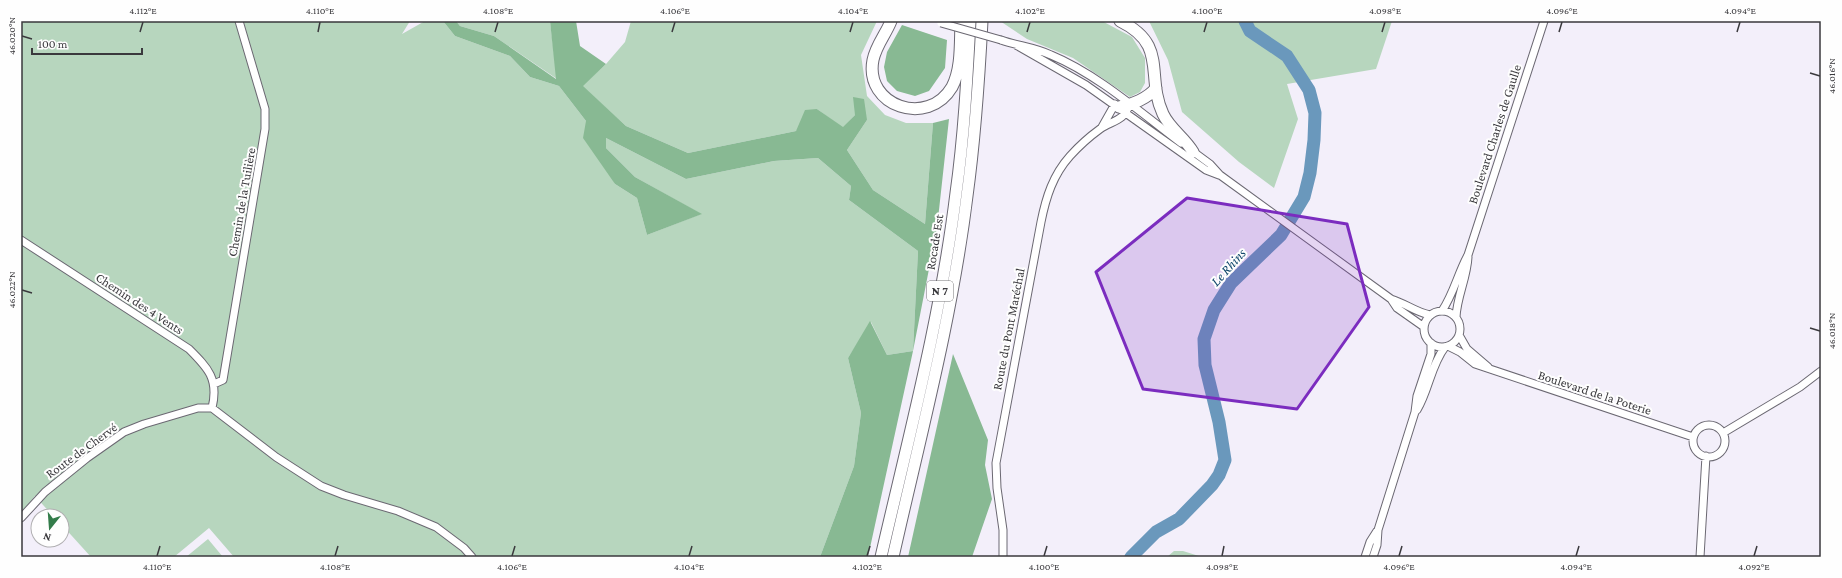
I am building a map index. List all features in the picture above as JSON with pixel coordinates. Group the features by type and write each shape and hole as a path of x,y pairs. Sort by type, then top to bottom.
{"highway":[{"path":"892,22 879,43 873,60 875,80 879,90 894,104 903,108 922,109 940,102 952,86 958,66 961,21"},
{"name":"Rocade Est","path":"882,557 945,268 966,114 970,21"},
{"name":"Rocade Est","path":"893,557 941,345 955,271 967,196 976,116 982,21"},
{"path":"1120,21 1135,29 1146,40 1152,52 1156,88 1163,115 1186,141 1193,152"},
{"path":"1123,106 1150,94 1156,88"}],"street":[{"name":"Chemin de la Tuilière","path":"214,384 223,380 265,129 265,110 239,21"},
{"name":"Boulevard Charles de Gaulle","path":"1442,311 1451,298 1468,254 1544,21"},
{"path":"939,22 1014,44 1027,46 1073,66 1098,82 1123,106 1206,170 1220,175"},
{"path":"1014,44 1123,106 1210,164 1220,175 1392,299 1401,302 1417,312 1430,315"},
{"name":"Route du Pont Maréchal","path":"1003,557 1003,530 996,488 996,463 1040,222 1048,193 1059,170 1071,155 1102,128 1123,106"},
{"name":"Route du Pont Maréchal","path":"1102,128 1114,122 1123,106"},
{"name":"Chemin des 4 Vents","path":"21,240 189,349 208,368 214,384 215,396 212,408"},
{"name":"Boulevard Charles de Gaulle","path":"1456,317 1458,300 1467,271 1468,254"},
{"path":"1392,299 1397,308 1424,327"},
{"path":"1442,311 1451,313 1456,317 1460,326 1459,335 1455,342 1440,347 1431,343 1426,338 1424,327 1430,315 1434,312 1442,311"},
{"name":"Boulevard de la Poterie","path":"1459,335 1467,349 1490,368"},
{"path":"1373,557 1378,530 1415,412 1417,396 1431,354 1431,343"},
{"path":"1415,412 1424,399 1437,359 1446,346"},
{"name":"Boulevard de la Poterie","path":"1446,346 1460,352 1475,364 1693,437"},
{"path":"1723,433 1800,387 1821,371"},
{"name":"Route de Chervé","path":"21,518 45,492 87,458 124,432 144,424 198,408 212,408"},
{"path":"212,408 276,457 321,486 344,496 398,511 436,527 464,548 472,557"},
{"path":"1709,425 1717,427 1723,433 1725,443 1723,448 1716,455 1706,456 1697,452 1693,442 1693,437 1699,428 1709,425"},
{"path":"1700,557 1706,456"},
{"path":"1365,557 1370,542 1378,530"}],"highlighted area":[{"path":"1187,198 1347,224 1369,307 1297,409 1143,389 1096,272"}],"green space":[{"path":"21,21 410,21 402,34 425,21 443,21 455,36 510,56 530,77 559,86 586,121 615,184 637,198 647,235 701,214 635,177 606,148 606,138 686,179 774,161 818,158 851,186 849,200 918,251 913,351 887,355 871,322 848,358 861,413 854,466 820,557 234,557 209,528 174,557 91,557 70,534 70,508 46,508 35,496 21,513"},
{"path":"443,21 456,21 460,26 494,36 556,79 550,21 576,21 580,46 606,64 583,86 626,126 688,153 796,131 805,110 817,109 843,127 855,115 853,97 864,99 867,120 847,150 873,190 925,224 933,123 949,119 937,228 913,351 918,251 849,200 851,186 818,158 774,161 686,179 606,138 606,148 635,177 702,214 647,235 637,198 615,184 583,138 586,121 559,86 530,77 510,56 455,36"},
{"path":"456,21 550,21 557,79 494,36 460,26"},
{"path":"631,21 877,21 861,55 867,96 885,115 906,123 933,123 925,224 873,190 847,150 867,120 855,115 843,128 817,109 796,131 688,153 626,126 582,86 606,64 625,42"},
{"path":"1000,21 1102,21 1132,37 1145,58 1145,83 1140,92 1130,97 1073,58 1027,39"},
{"path":"1149,21 1392,21 1376,69 1287,84 1298,119 1274,188 1239,162 1182,112 1168,60"},
{"path":"902,25 947,40 945,68 929,91 915,96 897,91 887,81 884,67 887,52"},
{"path":"870,321 887,355 913,351 868,557 820,557 854,466 861,413 848,358"},
{"path":"953,354 988,440 985,465 992,499 972,557 908,557"},
{"path":"208,539 223,557 186,557"},
{"path":"1174,551 1183,551 1202,557 1167,557"}],"waterway":[{"name":"Le Rhins","path":"1131,557 1156,532 1179,519 1212,485 1219,475 1225,460 1219,422 1205,365 1204,339 1214,310 1231,283 1281,235 1304,197 1310,173 1314,140 1315,113 1309,90 1287,56 1250,31 1245,21"}]}
